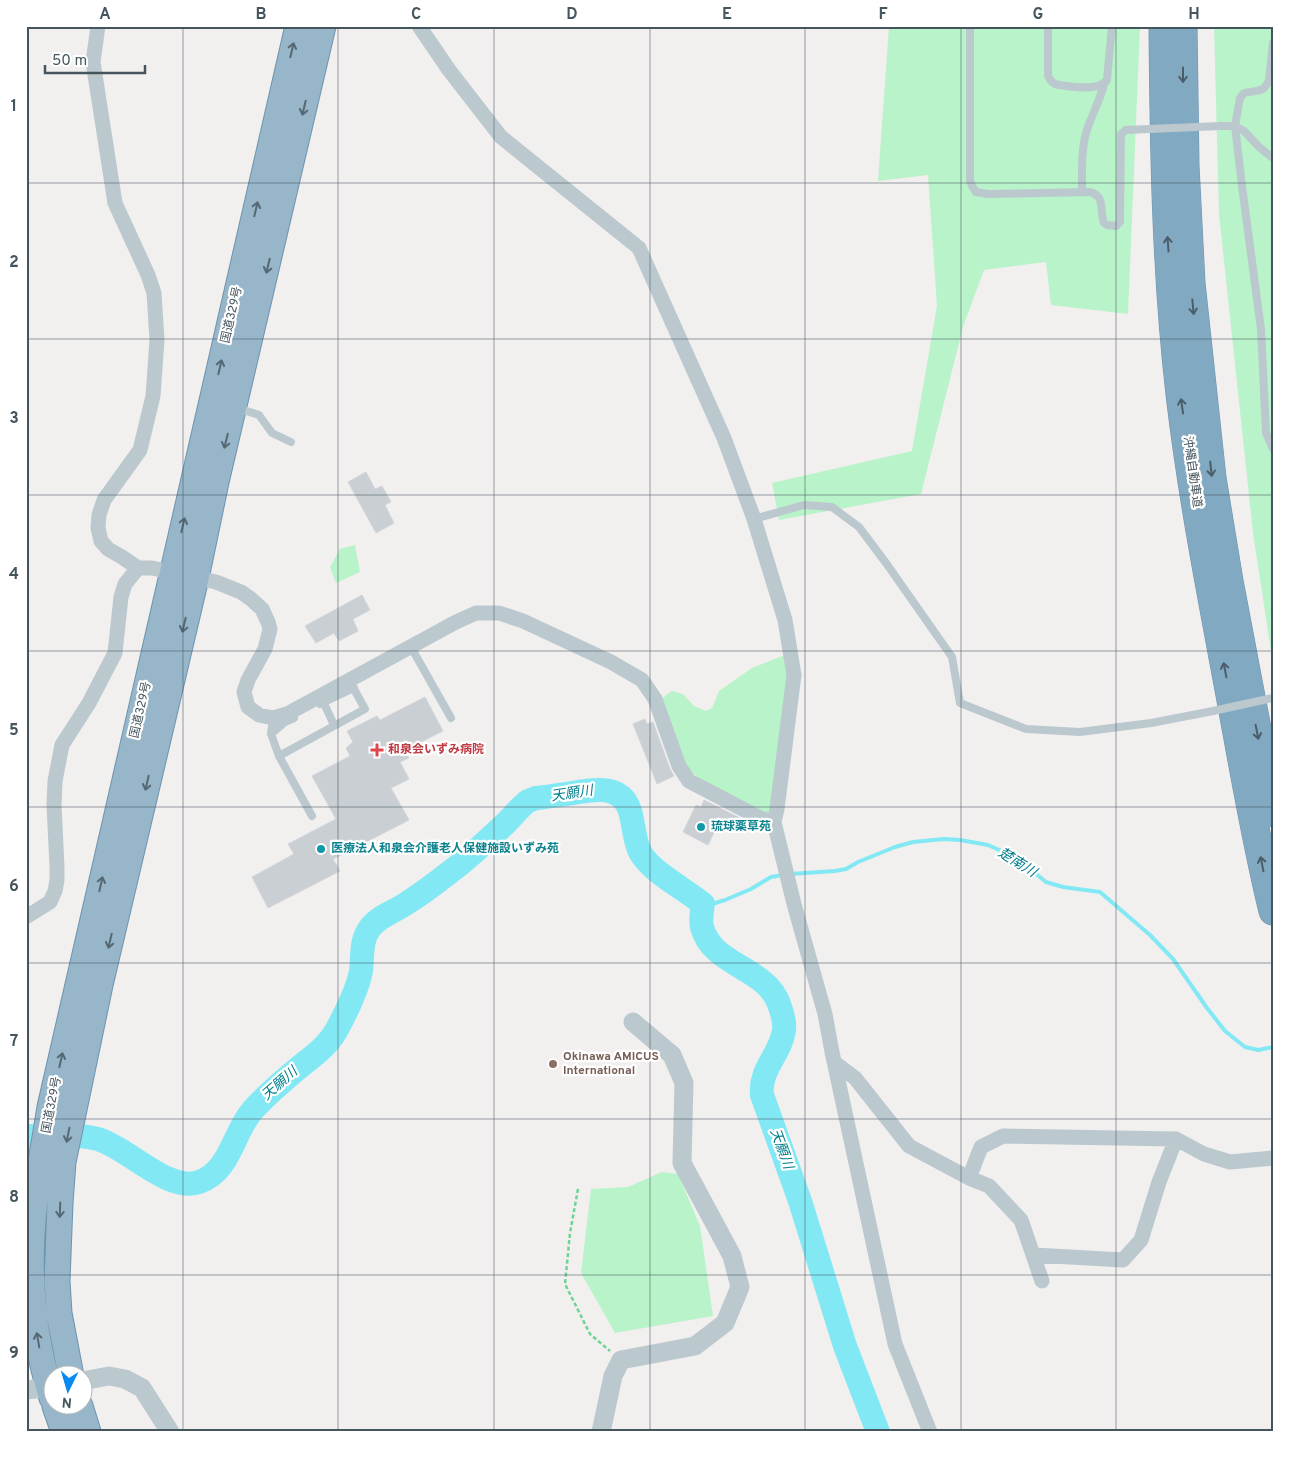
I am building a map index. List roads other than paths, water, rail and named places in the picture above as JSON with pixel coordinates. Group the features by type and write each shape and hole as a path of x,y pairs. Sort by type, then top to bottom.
{"highway":[{"name":"国道329号","path":"43,1366 34,1315 32,1285 34,1220 52,1162 62,1107 184,575 298,26"},
{"name":"国道329号","path":"184,575 216,482 235,408 323,26"},
{"name":"沖縄自動車道","path":"1163,26 1164,177 1180,394 1208,579 1249,798 1273,911"},
{"name":"沖縄自動車道","path":"1183,26 1185,166 1191,274 1196,338 1212,478 1229,581 1273,812"},
{"name":"国道329号","path":"52,1162 60,1203 59,1313 69,1366"},
{"name":"国道329号","path":"57,1416 64,1432"},
{"path":"83,1416 88,1432"}],"street":[{"path":"98,26 93,62 115,203 148,275 154,293 157,340 154,396 140,450 104,500 99,515 98,528 101,542 108,549 138,568 152,568 216,582 242,592 262,609 270,629 265,649 248,680 244,692 248,707 259,715 273,718 322,699 352,684 411,646 476,613 499,613 522,621 611,662 642,680 655,699 678,766 689,782 760,818 774,822"},
{"path":"419,26 449,70 501,137 639,248 724,438 754,519 785,620 794,675 774,822 794,904 826,1014 895,1344 930,1432"},
{"path":"26,917 50,902 55,891 57,867 54,805 55,781 62,745 115,653 121,596 125,584 138,568"},
{"path":"601,1432 613,1376 620,1360 695,1346 725,1323 740,1287 732,1256 682,1163 684,1083 672,1055 633,1022"},
{"path":"835,1064 855,1078 909,1146 969,1178 990,1186 1021,1220 1042,1281"},
{"path":"969,1178 981,1147 1003,1136 1176,1139 1204,1154 1230,1162 1273,1158"},
{"path":"1034,1255 1123,1260 1141,1240 1159,1182 1176,1139"},
{"path":"92,1379 109,1376 125,1379 142,1388 170,1432"}],"lane":[{"path":"970,26 970,180 976,192 988,194 1096,193 1100,198 1104,223 1107,226 1116,226 1120,222 1121,134 1126,130 1235,126 1244,131 1258,147 1273,158"},
{"path":"1048,26 1048,76 1050,80 1054,84 1066,86 1095,87 1104,84"},
{"path":"1082,192 1082,156 1086,132 1107,80 1112,26"},
{"path":"1273,43 1267,86 1262,91 1244,93 1240,98 1235,126 1261,329 1266,432 1273,449"},
{"path":"235,408 259,415 272,433 291,442"},
{"path":"754,519 804,505 832,508 860,527 952,657 960,704 1026,729 1080,732 1151,723 1273,698"},
{"path":"411,646 451,718"},
{"path":"279,756 365,708 352,684"},
{"path":"271,734 285,722 322,699 334,725"},
{"path":"273,718 271,734 279,756 312,816"}],"waterway":[{"name":"天願川","path":"26,1136 71,1135 98,1139 110,1144 162,1176 175,1181 187,1184 199,1182 209,1177 218,1170 224,1161 252,1111 276,1087 321,1050 333,1036 340,1025 357,985 361,971 362,949 367,933 373,924 434,885 486,841 528,801 536,798 585,791 604,790 612,792 626,802 630,811 638,847 645,859 660,873 703,904 701,924 708,940 727,959 763,982 779,1004 784,1020 784,1030 779,1047 764,1077 762,1095 800,1201 845,1346 878,1432"},
{"name":"楚南川","path":"790,874 846,869 895,847 913,842 944,839 988,845 1019,860 1046,882 1063,887 1100,892 1150,935 1173,959 1225,1031 1245,1047 1258,1050 1273,1047"},
{"name":"楚南川","path":"703,904 712,904 725,900 751,889 771,877 783,875"}],"place":[{"name":"和泉会いずみ病院","path":"377,750"},
{"name":"琉球薬草苑","path":"701,827"},
{"name":"医療法人和泉会介護老人保健施設いずみ苑","path":"321,849"},
{"name":"Okinawa AMICUS International","path":"553,1064"}]}
